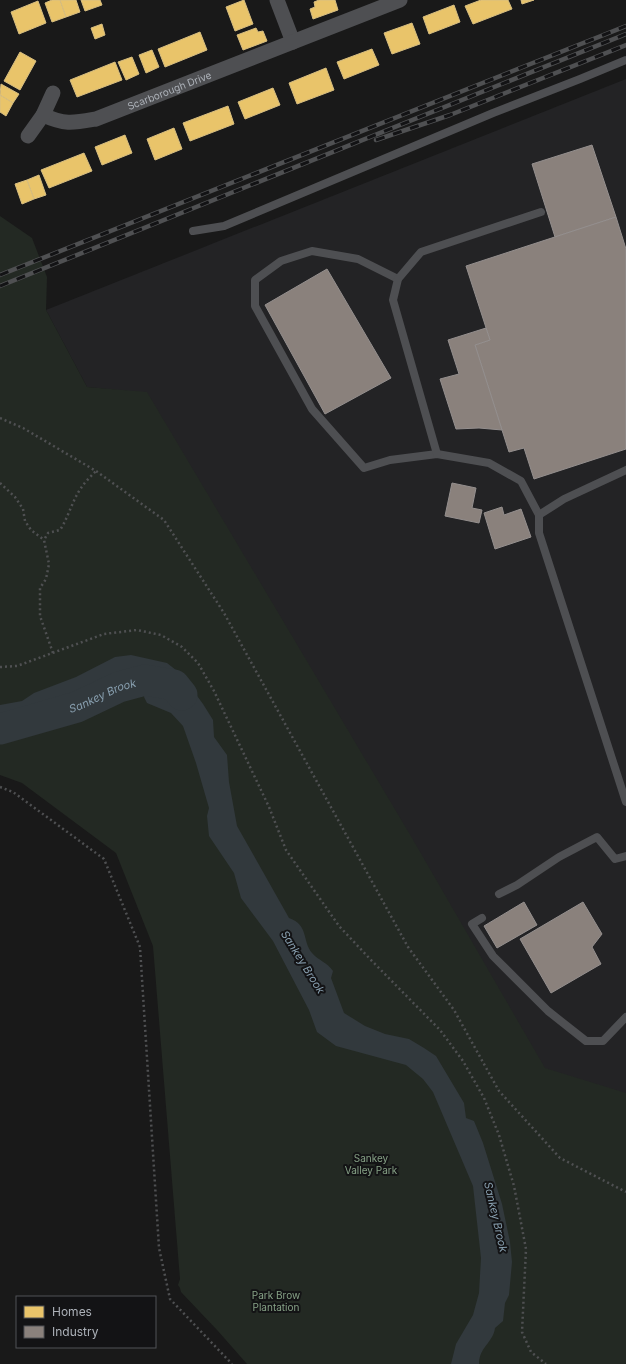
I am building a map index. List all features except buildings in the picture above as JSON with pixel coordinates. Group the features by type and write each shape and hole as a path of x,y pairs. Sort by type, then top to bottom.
{"street":[{"path":"277,0 293,42"},
{"name":"Scarborough Drive","path":"43,115 57,122 73,123 96,119 400,0"},
{"path":"28,136 43,115 53,93"}],"lane":[{"path":"193,232 224,226 485,116 626,60"},
{"path":"437,454 393,300 398,279 421,252 540,212"},
{"path":"398,279 358,259 312,251 281,261 255,280 255,306 312,409 364,468 390,460 437,454 489,463 521,481 539,515 538,533 626,802"},
{"path":"539,515 564,499 626,470"},
{"path":"499,894 517,885 559,857 597,837 615,859 626,856"},
{"path":"482,918 472,924 493,956 548,1011 586,1041 603,1041 626,1017"}],"path":[{"path":"0,418 23,428 96,471 164,520 224,613 408,947 454,1010 499,1091 560,1158 626,1192"},
{"path":"44,540 48,533 60,530 68,518 72,506 82,487 96,471"},
{"path":"0,483 15,497 23,509 25,521 31,530 44,540 49,564 46,579 40,588 40,616 53,653"},
{"path":"0,667 17,666 104,634 137,630 161,635 182,647 198,663 214,691 259,786 286,850 339,926 440,1030 463,1061 484,1098 499,1136 514,1186 526,1249 522,1332 531,1352 546,1364"},
{"path":"0,788 13,792 104,859 140,947 159,1248 170,1299 232,1364"}],"shaded area":[{"path":"626,79 626,1094 542,1068 147,393 87,387 46,310"}],"green space":[{"name":"Sankey Valley Park","path":"0,216 32,238 47,277 46,310 87,387 147,392 412,838 545,1068 626,1093 626,1364 247,1364 181,1292 178,1285 180,1279 153,946 116,853 22,783 0,775"}],"water":[{"path":"131,655 167,663 181,674 213,720 214,737 227,755 229,782 237,826 289,918 300,925 312,953 333,971 331,978 344,1013 365,1026 385,1034 409,1039 436,1056 464,1103 466,1118 474,1121 483,1143 502,1204 510,1242 512,1262 509,1295 505,1303 503,1321 495,1328 492,1338 481,1353 479,1364 451,1364 456,1344 473,1315 479,1293 481,1258 473,1186 433,1092 423,1079 406,1065 336,1046 317,1032 309,1010 273,941 241,898 234,873 209,836 207,816 209,808 196,763 183,726 171,713 147,703 144,697 144,677 139,673 128,672 117,676 107,685 62,715 0,732 0,705 22,701 34,693 76,677 115,657"}],"waterway":[{"name":"Sankey Brook","path":"0,729 77,707 119,687 145,680 174,685 182,695"}],"railway":[{"path":"0,275 626,26"},
{"path":"0,286 626,34"},
{"path":"376,140 450,115 626,45"}],"park label":[{"name":"Park Brow Plantation","path":"276,1300"}]}
